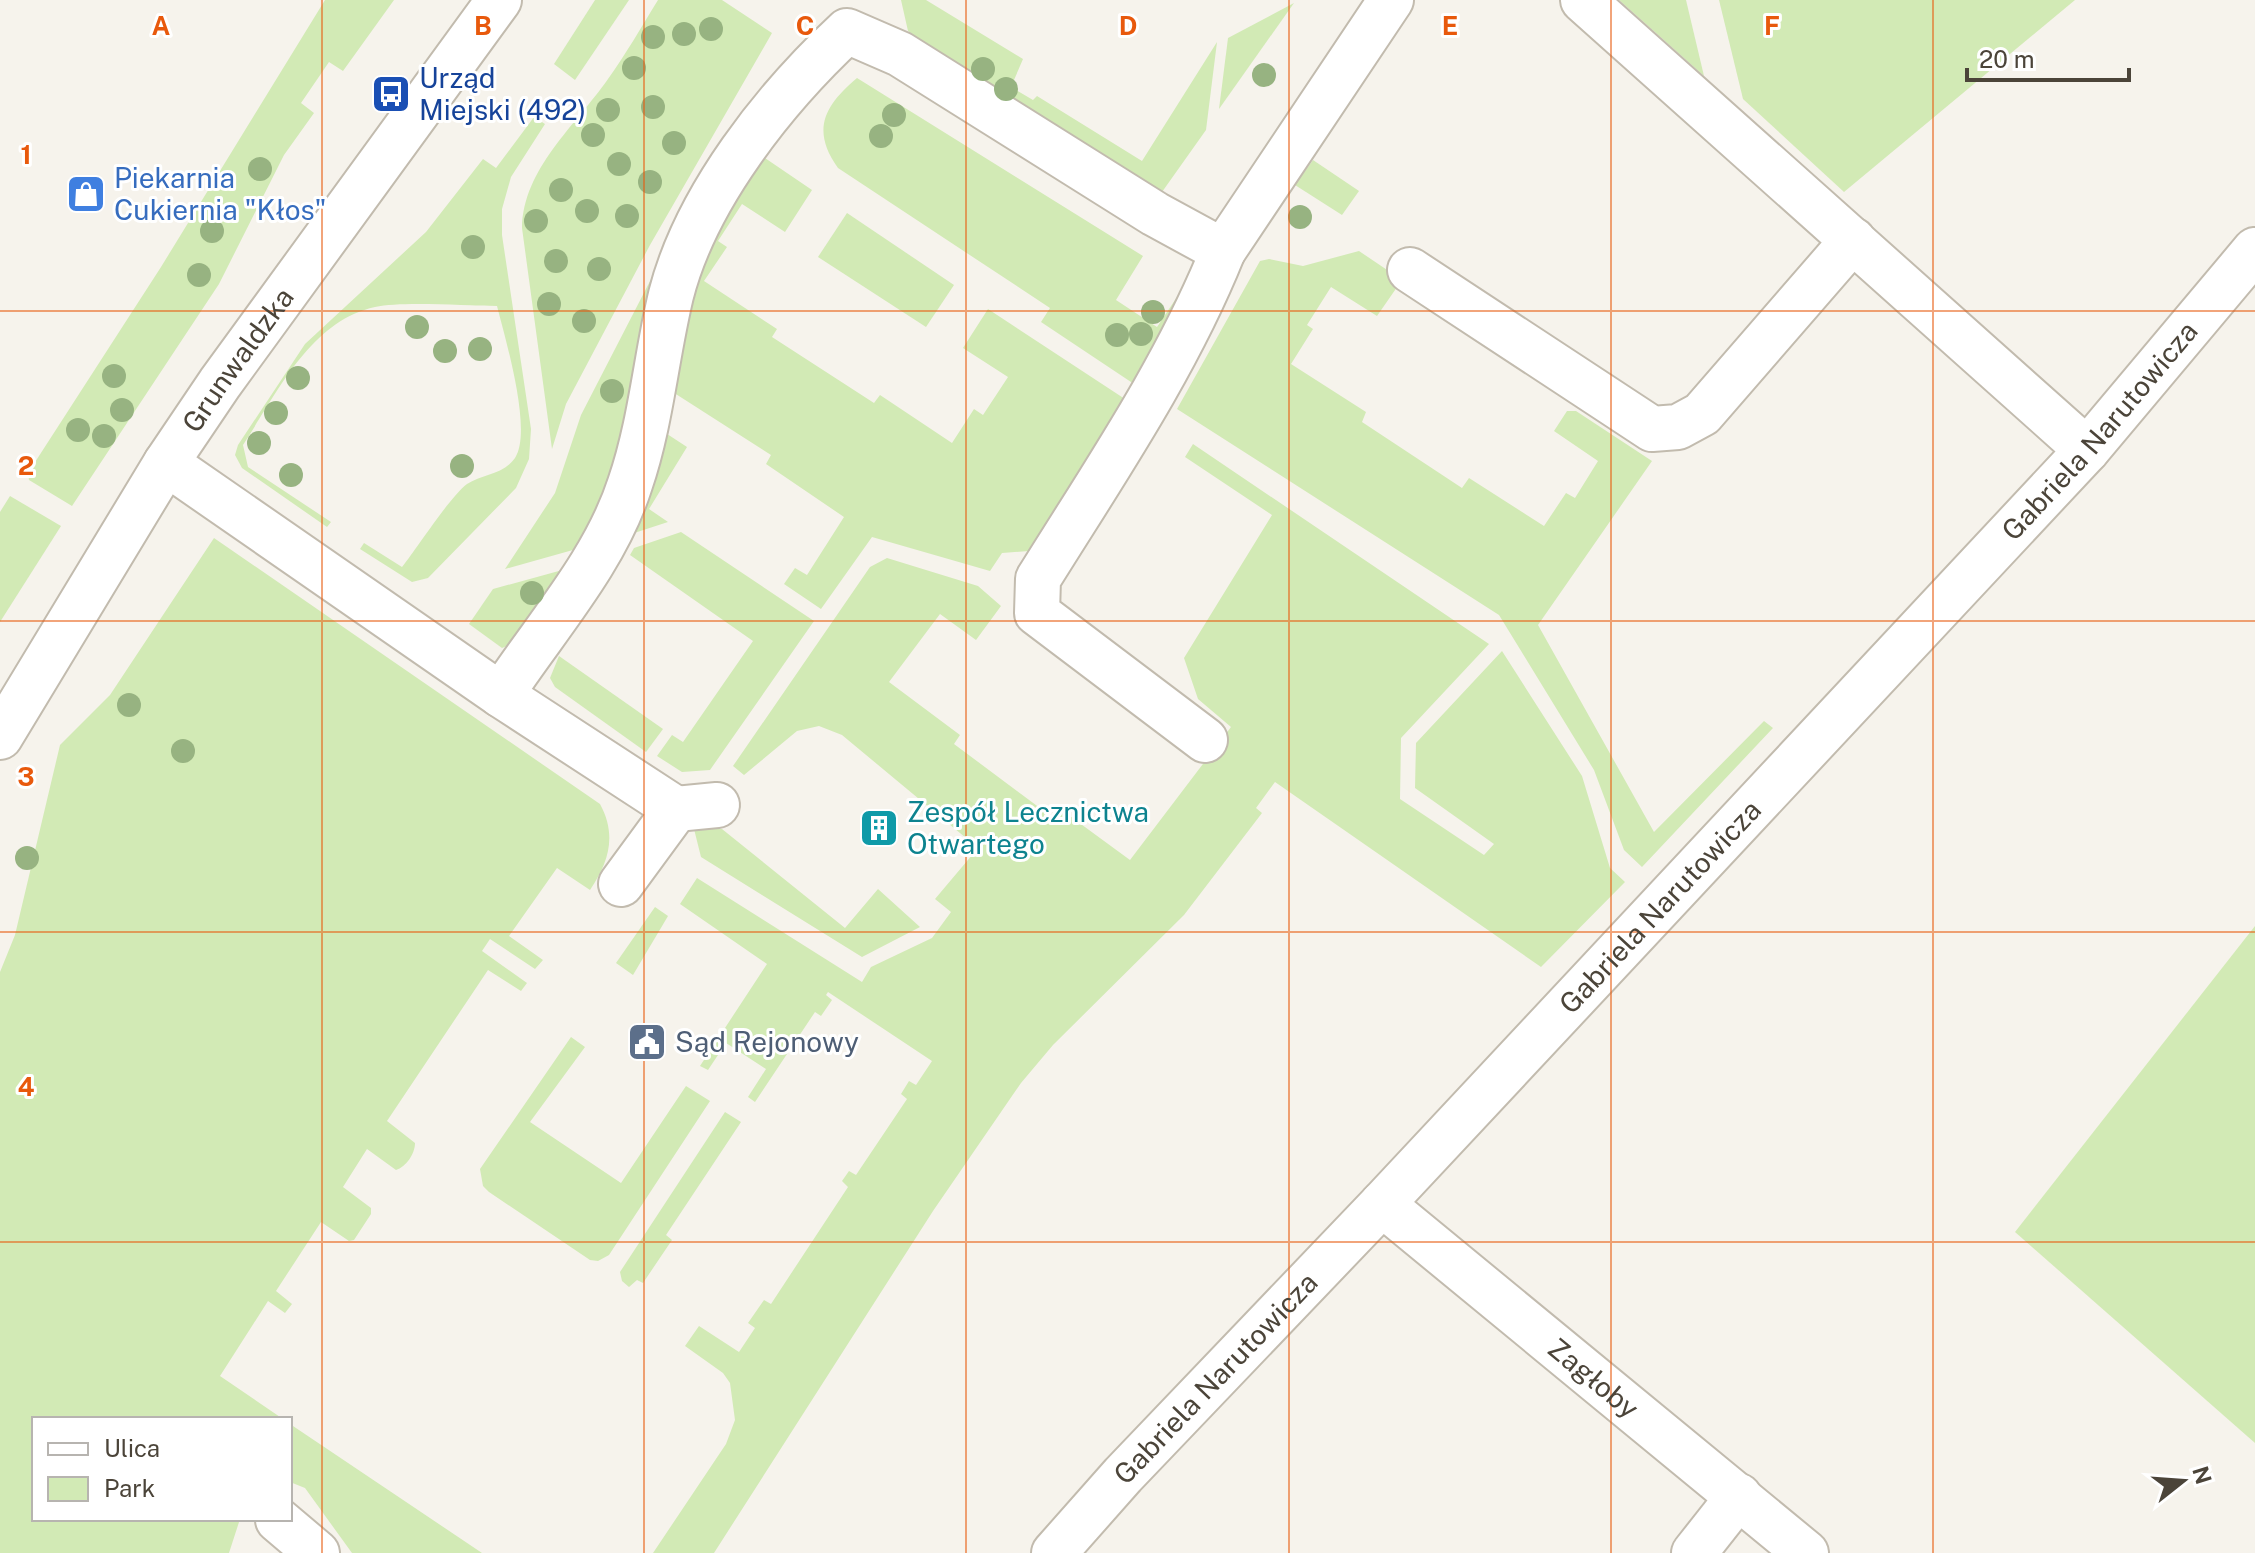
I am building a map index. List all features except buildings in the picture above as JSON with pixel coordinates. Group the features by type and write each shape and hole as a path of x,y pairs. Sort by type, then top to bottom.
{"street":[{"name":"Grunwaldzka","path":"0,737 166,463 293,281 499,0"},
{"path":"1205,740 1037,613 1038,579 1148,402 1209,286 1223,251 1391,0"},
{"path":"1583,0 2087,450"},
{"path":"501,695 574,590 612,526 630,486 672,293 700,220 754,135 805,71 847,31 900,54 1155,214 1223,251"},
{"path":"1410,270 1652,429 1678,427 1702,414 1853,240"},
{"name":"Gabriela Narutowicza","path":"1054,1553 1218,1374 1382,1204 2087,450 2255,250"},
{"path":"166,463 501,695 696,807 621,884"},
{"name":"Zagłoby","path":"1382,1204 1806,1553"},
{"path":"1694,1553 1739,1496"},
{"path":"279,1521 317,1553"}],"green space":[{"path":"325,0 394,0 343,71 329,62 301,103 314,113 284,155 219,284 72,506 29,480 28,473 161,267"},
{"path":"595,0 629,0 575,80 554,64"},
{"path":"658,0 722,0 772,33 650,245 566,404 552,449 522,228 525,207 541,167 615,69"},
{"path":"901,0 926,0 1023,59 1011,87 1033,100 1037,96 1142,161 1217,42 1206,130 1162,192 919,40 908,31"},
{"path":"1619,0 1686,0 1704,76"},
{"path":"1719,0 2075,0 1844,192 1743,99"},
{"path":"1294,3 1219,109 1228,38"},
{"path":"857,78 1143,256 1116,300 1157,327 1185,285 1190,288 1134,384 1041,322 1050,308 838,168 825,142 825,119 836,99"},
{"path":"534,117 545,124 511,177 502,209 502,235 531,429 529,459 516,488 428,578 412,582 360,549 364,543 402,567 460,491 467,484 505,468 515,458 520,445 516,384 497,306 418,304 375,307 352,315 332,327 297,362 243,445 248,467 331,522 327,527 242,468 235,455 238,445 305,344 426,232 483,159 496,168"},
{"path":"762,156 812,190 785,232 742,204 718,241 727,247 704,281 777,329 772,337 874,403 880,395 952,443 974,409 983,415 1008,377 963,348 988,309 1128,401 1042,550 1002,553 990,571 872,537 821,609 784,584 795,568 807,575 844,517 766,464 771,455 668,389 696,265"},
{"path":"1313,160 1359,191 1342,215 1295,185"},
{"path":"847,213 954,285 926,327 818,257"},
{"path":"682,219 623,453 580,548 505,569 555,493 581,415"},
{"path":"1359,251 1402,280 1377,316 1331,287 1307,325 1313,329 1291,364 1366,412 1362,422 1462,488 1469,478 1544,526 1566,493 1575,498 1598,461 1554,431 1567,411 1576,411 1652,461 1538,625 1654,832 1764,721 1773,728 1642,867 1624,850 1594,770 1499,615 1177,409 1260,261 1269,259 1303,266"},
{"path":"661,430 687,447 649,509 668,522 625,536"},
{"path":"1193,444 1489,644 1401,738 1400,799 1484,855 1494,844 1415,788 1416,743 1502,651 1582,776 1610,868 1625,882 1541,967 1275,782 1256,808 1262,813 1184,915 1053,1045 1021,1083 933,1211 714,1553 653,1553 726,1444 735,1420 730,1383 723,1373 685,1346 699,1326 739,1352 755,1328 748,1323 764,1300 771,1304 848,1187 842,1181 849,1171 856,1175 907,1099 901,1094 909,1081 916,1085 932,1061 828,992 826,995 832,1000 821,1016 815,1012 755,1102 748,1097 766,1069 726,1043 708,1070 700,1066 767,964 680,904 697,878 862,982 871,967 932,938 951,912 935,899 978,848 842,735 819,726 797,731 744,775 733,766 870,567 887,558 978,586 1001,606 976,640 940,614 889,682 960,735 954,744 1052,817 1059,808 1130,860 1231,727 1198,699 1184,658 1272,515 1185,457"},
{"path":"10,496 61,526 0,622 0,512"},
{"path":"681,532 814,621 710,770 682,772 657,756 672,735 683,742 753,641 630,555 634,548"},
{"path":"214,538 600,804 608,827 606,859 590,890 557,868 509,936 543,960 535,969 490,939 482,951 527,983 521,991 488,970 387,1121 415,1143 409,1160 396,1170 367,1149 343,1187 371,1208 371,1214 354,1240 349,1241 321,1222 276,1291 292,1304 285,1313 268,1301 220,1376 280,1417 32,1417 32,1521 239,1521 229,1553 0,1553 0,972 15,935 60,745 110,695"},
{"path":"566,569 512,644 502,648 469,624 493,589"},
{"path":"559,656 663,729 646,752 555,687 550,678"},
{"path":"693,825 722,829 845,928 878,889 920,927 862,957 701,857"},
{"path":"655,907 668,916 633,975 616,963"},
{"path":"2255,926 2255,1443 2015,1232"},
{"path":"571,1037 585,1047 530,1122 621,1183 686,1086 710,1101 609,1255 598,1261 590,1260 489,1192 483,1186 480,1169"},
{"path":"725,1112 741,1122 666,1235 672,1240 643,1283 637,1280 629,1287 622,1281 620,1272"},
{"path":"292,1425 482,1553 352,1553 305,1488 292,1483"}],"place":[{"name":"Urząd Miejski (492)","path":"391,94"},
{"name":"Piekarnia Cukiernia \"Kłos\"","path":"86,194"},
{"name":"Zespół Lecznictwa Otwartego","path":"879,828"},
{"name":"Sąd Rejonowy","path":"647,1042"}]}
